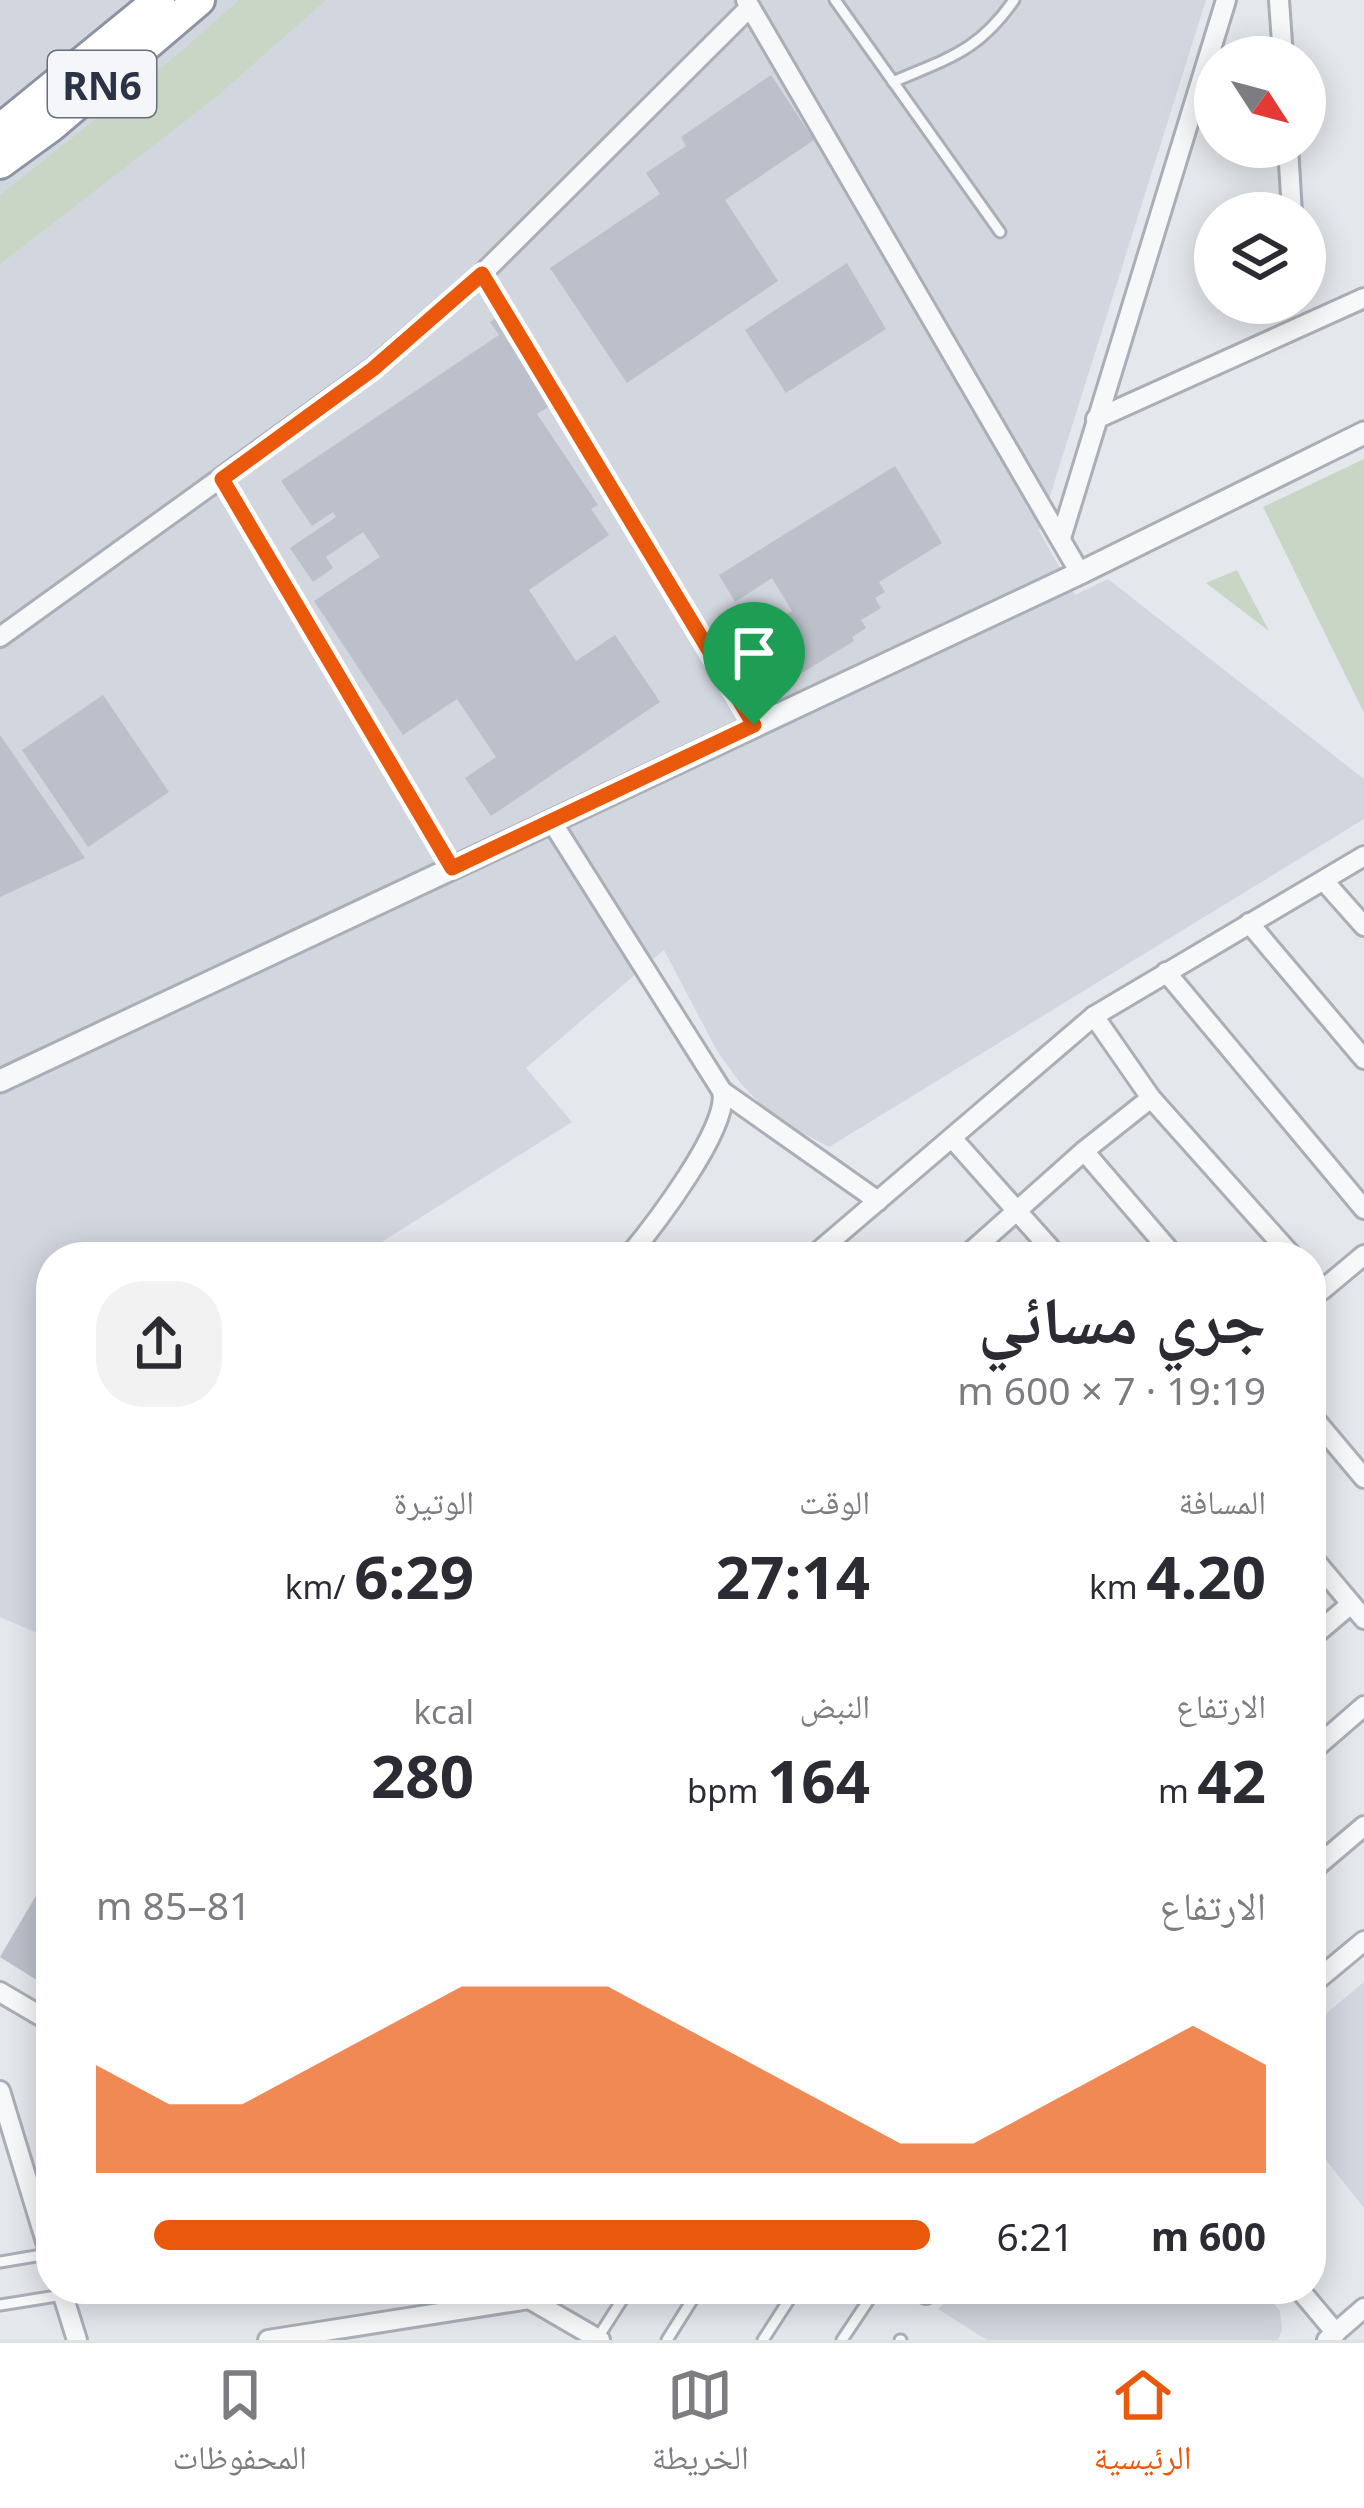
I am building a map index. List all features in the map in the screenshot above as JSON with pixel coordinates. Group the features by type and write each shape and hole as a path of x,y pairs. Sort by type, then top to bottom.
{"highway":[{"name":"RN6","path":"0,130 159,0"},
{"name":"RN6","path":"0,163 51,126 199,0"}],"street":[{"path":"1060,538 1226,0"},
{"path":"1280,0 1282,36"},
{"path":"0,637 373,369 482,274 748,3 1080,573"},
{"path":"1096,419 1364,298"},
{"path":"1298,324 1298,328"},
{"path":"0,1081 1080,573 1364,433"},
{"path":"552,822 722,1090 878,1202"},
{"path":"830,1242 1094,1016 1364,856"},
{"path":"1324,881 1364,926"},
{"path":"1249,923 1364,1059"},
{"path":"1166,972 1364,1209"},
{"path":"1094,1016 1150,1098 1280,1242"},
{"path":"638,1242 714,1129 724,1102 722,1090"},
{"path":"983,1242 1150,1098"},
{"path":"952,1138 1043,1242"},
{"path":"1084,1151 1162,1242"},
{"path":"1326,1287 1364,1256"},
{"path":"1326,1434 1364,1478"},
{"path":"1326,1574 1358,1612 1326,1630"},
{"path":"1326,1738 1364,1706"},
{"path":"1326,1858 1364,1826"},
{"path":"1326,1973 1364,1941"},
{"path":"0,1992 36,2013"},
{"path":"0,2092 36,2210"},
{"path":"66,2304 77,2340"},
{"path":"268,2340 462,2304"},
{"path":"544,2304 598,2339"},
{"path":"1310,2304 1332,2336 1364,2308"}],"lane":[{"path":"835,0 1000,232"},
{"path":"893,82 976,44 1014,0"},
{"path":"482,274 754,725"},
{"path":"222,479 452,868"},
{"path":"0,2261 36,2257"},
{"path":"0,2305 36,2297"},
{"path":"598,2339 620,2304"},
{"path":"667,2340 690,2304"},
{"path":"763,2340 786,2304"},
{"path":"842,2340 866,2304"}],"shaded area":[{"path":"0,0 1206,0 1039,531 1075,595 1108,579 1364,779 1364,819 829,1147 772,1116 742,1085 717,1051 664,950 526,1068 572,1122 382,1242 36,1242 36,1633 0,1617"},
{"path":"1364,1982 1364,2208 1326,2160 1326,2014"},
{"path":"944,2304 1274,2304 1282,2330 1278,2340 987,2340 938,2309"}],"green space":[{"path":"239,0 326,0 215,98 0,264 0,195"},
{"path":"1364,459 1364,713 1263,507"},
{"path":"1237,570 1269,631 1206,583"}],"building":[{"path":"771,75 814,140 725,200 778,281 627,383 550,268 660,194 646,173 686,146 681,137"},
{"path":"847,263 886,329 786,393 745,330"},
{"path":"496,318 553,404 537,414 598,505 591,509 609,535 529,590 576,661 615,635 660,702 491,816 465,778 496,757 457,699 403,735 314,601 380,557 363,532 326,557 333,568 313,582 290,548 336,517 333,512 312,526 281,481 499,335 490,322"},
{"path":"895,466 942,543 879,582 885,592 875,598 881,608 861,620 866,628 852,637 854,641 797,676 783,652 761,666 745,640 792,611 772,578 735,602 719,575"},
{"path":"103,695 169,792 88,847 22,750"},
{"path":"0,735 85,858 0,897"},
{"path":"36,1896 36,1980 0,1957"}],"route":[{"path":"482,274 754,725 452,868 222,479 373,369 482,274"}]}
